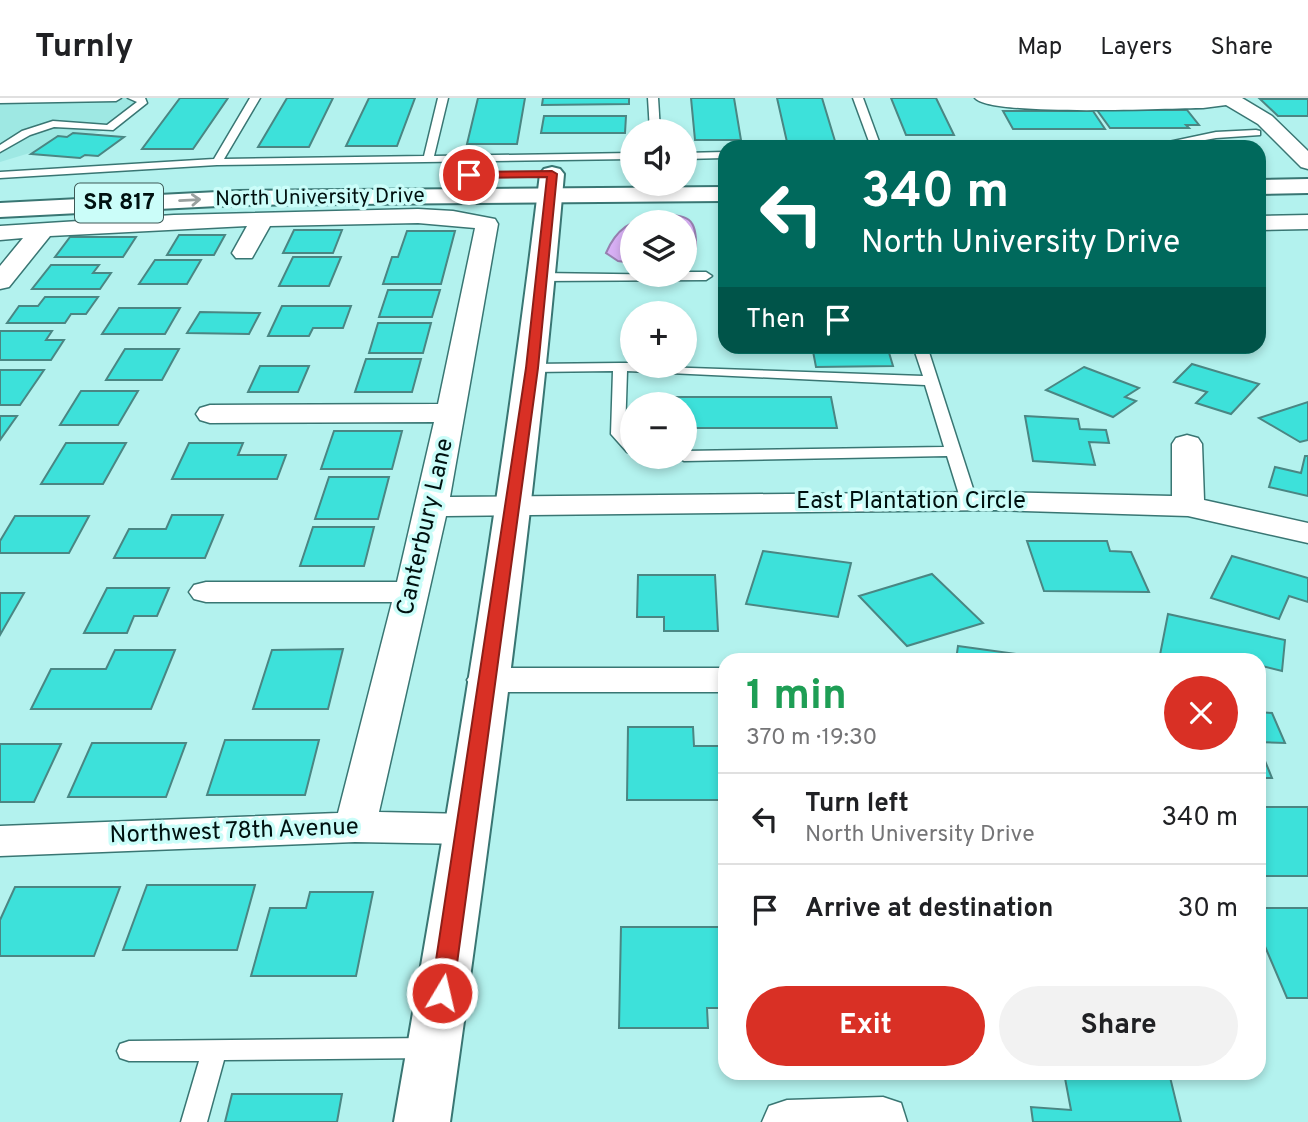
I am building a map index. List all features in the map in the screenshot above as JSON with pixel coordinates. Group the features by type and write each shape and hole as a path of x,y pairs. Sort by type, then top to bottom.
{"main road":[{"path":"1266,179 1303,166"},
{"path":"697,173 718,172"},
{"name":"North University Drive","path":"0,210 551,185 620,175"},
{"name":"North University Drive","path":"0,190 246,178 551,185 718,194"},
{"path":"1266,181 1308,186"},
{"path":"422,1122 468,829 486,680 532,368 551,185"}],"street":[{"path":"985,98 1020,104 1227,99 1259,115 1278,133 1303,166"},
{"path":"1227,99 1256,133 1303,166"},
{"path":"1256,133 1278,133"},
{"name":"Canterbury Lane","path":"262,219 462,217 486,224 432,508 355,827"},
{"path":"0,233 262,219"},
{"path":"244,253 262,219"},
{"path":"1266,223 1308,222"},
{"path":"0,282 43,229"},
{"path":"210,414 452,413"},
{"path":"1187,444 1188,506"},
{"name":"East Plantation Circle","path":"432,508 970,501 1188,506 1308,533"},
{"path":"206,592 412,592"},
{"path":"486,680 718,680"},
{"name":"Northwest 78th Avenue","path":"0,841 355,827 468,829"},
{"path":"787,1122 883,1119"}],"lane":[{"path":"0,100 117,98"},
{"path":"0,149 26,133 53,124 109,128 142,103 142,100 133,98"},
{"path":"217,162 255,98"},
{"path":"428,159 443,98"},
{"path":"653,98 654,119"},
{"path":"858,98 873,140"},
{"path":"1188,140 1216,135 1256,133"},
{"path":"697,156 718,155"},
{"path":"0,175 217,162 620,156"},
{"path":"540,277 706,276"},
{"path":"923,354 970,501"},
{"path":"532,368 620,367 620,436"},
{"path":"697,370 931,381"},
{"path":"697,456 954,452"},
{"path":"129,1051 433,1048"},
{"path":"194,1122 214,1051"}],"shaded area":[{"path":"0,98 144,98 137,111 122,125 0,162"},
{"path":"620,232 620,261 606,253"}],"building":[{"path":"180,98 228,98 193,149 142,149"},
{"path":"287,98 333,98 309,147 258,147"},
{"path":"369,98 415,98 397,146 346,146"},
{"path":"478,98 525,98 517,144 467,144"},
{"path":"543,98 629,98 629,104 542,105"},
{"path":"691,98 734,98 741,140 697,140 697,119 693,119"},
{"path":"777,98 822,98 835,140 787,140"},
{"path":"891,98 936,98 954,135 906,135"},
{"path":"1260,99 1308,99 1308,116 1278,116"},
{"path":"1097,110 1187,110 1199,125 1186,125 1189,128 1110,128"},
{"path":"1003,111 1093,111 1105,129 1013,129"},
{"path":"544,116 626,116 626,119 620,119 620,133 541,133"},
{"path":"73,133 124,137 98,156 85,155 80,158 31,154 58,136 67,137"},
{"path":"294,230 342,230 333,253 283,253"},
{"path":"407,231 455,231 441,284 383,284 392,257 398,257"},
{"path":"179,235 225,235 214,255 167,255"},
{"path":"70,237 136,237 123,257 55,257"},
{"path":"293,257 341,257 329,286 279,286"},
{"path":"155,260 201,260 187,284 139,284"},
{"path":"51,265 99,265 93,273 111,273 100,289 32,289"},
{"path":"388,290 440,290 432,317 379,317"},
{"path":"45,297 98,297 86,314 71,314 65,323 7,323 19,306 38,306"},
{"path":"282,306 351,306 343,328 313,328 309,336 268,336"},
{"path":"119,308 180,308 165,334 102,334"},
{"path":"200,312 260,313 249,334 187,333"},
{"path":"378,323 431,323 423,353 369,353"},
{"path":"0,331 52,331 46,340 64,340 51,360 0,360"},
{"path":"125,349 179,349 162,380 106,380"},
{"path":"814,354 889,354 893,366 816,367"},
{"path":"366,359 421,359 412,392 355,392"},
{"path":"1192,364 1259,384 1231,414 1196,403 1207,392 1174,382"},
{"path":"260,366 309,366 298,392 248,392"},
{"path":"1084,367 1139,388 1125,397 1136,401 1113,417 1046,390"},
{"path":"0,370 44,370 20,405 0,405"},
{"path":"81,391 138,391 118,425 60,425"},
{"path":"697,397 831,397 837,428 697,428"},
{"path":"1308,402 1308,440 1300,442 1259,418"},
{"path":"0,416 17,416 0,440"},
{"path":"1025,416 1078,419 1080,429 1106,430 1109,443 1089,442 1095,465 1033,461"},
{"path":"334,431 402,431 392,469 321,469"},
{"path":"66,443 126,443 103,484 41,484"},
{"path":"189,443 243,443 238,455 286,455 277,479 172,479"},
{"path":"1305,456 1308,456 1308,496 1269,487 1275,467 1301,473"},
{"path":"329,477 389,477 378,519 315,519"},
{"path":"172,515 223,515 205,558 114,558 129,529 166,529"},
{"path":"15,516 89,516 69,553 0,553 0,541"},
{"path":"313,527 374,527 364,566 300,566"},
{"path":"1027,541 1107,541 1110,551 1131,552 1149,592 1044,591"},
{"path":"763,551 851,563 838,617 746,604"},
{"path":"1232,556 1308,578 1308,602 1289,596 1279,619 1211,598"},
{"path":"932,574 983,623 907,646 859,596"},
{"path":"638,575 715,575 718,631 664,631 664,617 637,617"},
{"path":"107,588 169,588 157,616 134,616 127,633 84,633"},
{"path":"0,593 24,593 0,635"},
{"path":"1168,614 1285,640 1282,671 1266,667 1266,653 1160,653"},
{"path":"958,646 1009,653 957,653"},
{"path":"343,649 328,709 253,709 272,650"},
{"path":"115,650 175,650 151,709 31,709 51,669 106,669"},
{"path":"1266,713 1272,713 1285,743 1266,742"},
{"path":"628,727 693,727 694,746 718,746 718,800 627,800"},
{"path":"225,740 319,740 305,795 207,795"},
{"path":"92,743 186,743 166,797 68,797"},
{"path":"0,744 61,744 34,802 0,802"},
{"path":"1266,763 1272,778 1266,778"},
{"path":"1266,807 1308,807 1308,876 1266,876"},
{"path":"147,885 255,885 237,950 123,950"},
{"path":"15,887 120,887 94,956 0,956 0,920"},
{"path":"310,892 373,892 356,976 251,976 270,908 306,908"},
{"path":"1266,908 1308,908 1308,998 1287,998 1266,949"},
{"path":"621,927 718,927 718,1008 707,1008 708,1028 619,1028"},
{"path":"1065,1080 1171,1080 1181,1122 1033,1122 1031,1107 1071,1110"},
{"path":"232,1094 342,1094 337,1122 225,1122"}],"route":[{"path":"442,993 468,829 486,680 532,368 552,174 469,175"}]}
